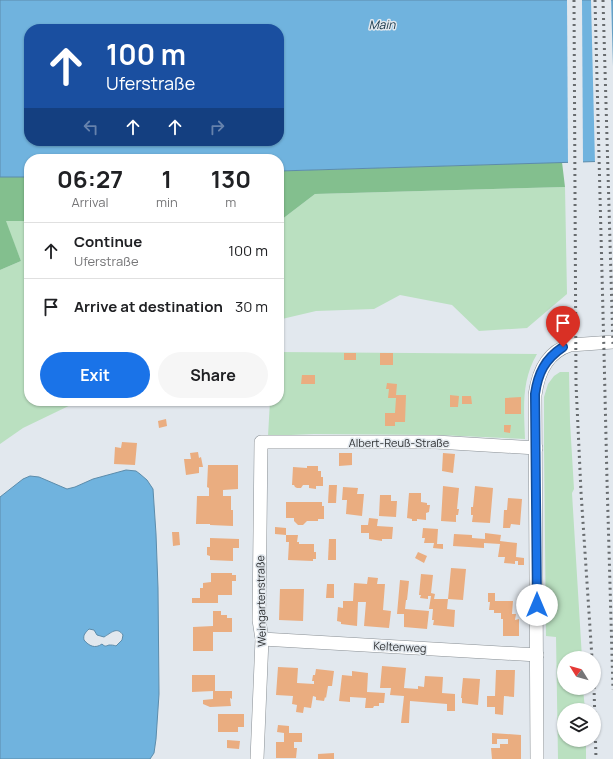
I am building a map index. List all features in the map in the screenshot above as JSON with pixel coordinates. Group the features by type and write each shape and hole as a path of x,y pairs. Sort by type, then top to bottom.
{"street":[{"path":"537,759 535,394 537,383 541,370 547,360 563,347 570,345 613,342"},
{"name":"Albert-Reuß-Straße","path":"261,442 436,442 536,448"},
{"name":"Weingartenstraße","path":"257,759 262,639 259,620 261,442"},
{"name":"Keltenweg","path":"262,639 537,655"}],"green space":[{"path":"562,162 565,187 315,194 284,218 284,171"},
{"path":"0,177 24,177 24,221 6,221 21,261 0,270"},
{"path":"565,187 567,294 527,328 479,331 452,305 400,295 374,309 316,311 284,319 284,218 315,194"},
{"path":"5,221 24,221 24,406 69,406 23,428 0,444 0,270 21,261"},
{"path":"284,352 537,354 528,374 526,385 524,406 525,439 438,435 314,434 268,436 270,406 284,406"},
{"path":"560,372 569,372 574,489 572,493 582,651 557,651 557,695 584,695 584,703 557,703 556,637 546,636 544,397 548,384 554,376"},
{"path":"558,747 586,747 586,759 558,759"}],"water":[{"name":"Main","path":"0,0 613,0 613,161 284,171 284,154 24,154 24,177 0,177"},
{"path":"126,470 136,471 147,480 153,489 158,588 159,694 154,753 150,759 0,759 0,497 23,479 30,476 39,477 67,489 93,479","holes":["89,629 94,630 97,635 104,637 114,631 121,632 123,635 122,640 116,646 105,646 102,644 92,646 84,640 84,637 85,633"]}],"pier":[{"path":"567,0 582,0 583,164 568,164"},
{"path":"591,0 611,0 613,163 595,163"}],"building":[{"path":"344,353 356,353 356,360 344,360"},
{"path":"380,353 393,353 393,365 380,365"},
{"path":"302,375 315,375 315,384 301,384"},
{"path":"387,383 397,384 396,395 406,395 405,422 395,422 395,426 385,426 385,413 395,413 396,398 388,398 389,389 386,389"},
{"path":"450,395 459,396 458,407 450,407"},
{"path":"462,396 471,396 472,404 462,404"},
{"path":"521,397 521,414 505,414 505,398"},
{"path":"166,419 167,426 159,428 158,421"},
{"path":"504,425 511,425 510,433 504,432"},
{"path":"122,442 137,443 135,465 114,464 115,447 121,448"},
{"path":"198,452 199,458 201,457 203,467 199,467 199,473 186,475 184,459 191,459 190,453"},
{"path":"339,453 352,453 352,465 339,466"},
{"path":"443,453 455,454 453,473 442,471"},
{"path":"208,465 238,465 238,489 223,490 223,496 231,496 233,526 196,524 197,496 209,496 209,488 207,487"},
{"path":"307,466 318,466 318,471 321,471 321,477 323,477 323,486 316,486 316,489 309,488 309,485 303,485 301,488 297,488 292,485 293,467 307,468"},
{"path":"329,485 337,485 336,503 328,503"},
{"path":"443,486 459,488 457,509 459,509 458,515 456,515 456,522 441,521"},
{"path":"475,486 493,488 490,523 472,522 473,515 471,515 471,507 473,507"},
{"path":"343,487 358,488 357,494 364,494 362,516 346,514 347,500 342,500"},
{"path":"409,493 421,493 421,502 430,505 429,512 426,513 426,520 417,519 417,521 412,521 412,519 407,518"},
{"path":"380,495 391,495 391,501 397,501 396,517 379,516"},
{"path":"508,498 522,499 520,525 511,524 510,528 503,528 504,510 507,510"},
{"path":"286,502 322,502 322,506 324,506 324,519 318,519 318,521 307,521 303,525 298,525 294,521 294,518 286,518"},
{"path":"369,518 378,519 377,526 393,527 392,539 382,539 382,541 369,539 369,533 361,533 361,525 368,525"},
{"path":"275,527 286,528 286,535 275,534"},
{"path":"423,528 438,529 437,544 443,544 443,549 433,548 434,543 424,543 425,538 422,538"},
{"path":"172,532 179,532 180,545 173,546"},
{"path":"485,533 501,535 500,541 517,543 516,557 524,558 524,565 518,565 518,561 515,561 515,564 504,563 505,557 498,557 500,544 484,543 484,548 453,546 454,534 472,535 472,538 485,539"},
{"path":"286,535 298,535 297,542 299,542 299,544 314,544 316,559 313,559 313,561 288,560 289,542 286,542"},
{"path":"210,538 239,539 239,548 233,548 233,561 210,560 210,556 207,555 207,547 210,547"},
{"path":"329,539 336,539 336,560 328,560"},
{"path":"418,552 427,556 424,563 415,558"},
{"path":"451,568 466,569 463,600 448,599"},
{"path":"211,573 232,573 232,575 236,575 236,581 232,581 232,595 218,595 218,603 192,603 192,598 200,598 200,588 203,588 203,583 211,582"},
{"path":"421,574 433,575 431,593 435,594 434,599 448,599 447,609 455,610 454,627 433,625 433,609 429,609 431,596 428,596 428,599 420,598 421,595 419,595"},
{"path":"368,577 378,578 377,584 385,584 383,610 391,611 389,628 364,626 366,602 358,602 357,626 341,624 341,622 337,621 338,607 343,608 343,601 353,601 354,583 367,584"},
{"path":"400,580 409,581 405,609 429,611 427,629 404,627 404,614 397,614"},
{"path":"327,584 334,584 334,598 326,598"},
{"path":"280,589 304,589 303,621 279,620"},
{"path":"488,593 495,593 495,601 513,601 512,614 516,614 515,620 519,619 519,636 503,636 503,619 501,619 501,613 494,613 494,610 489,610 490,602 488,602"},
{"path":"213,611 221,611 221,615 227,615 227,618 232,618 232,632 213,632 213,651 193,651 193,627 213,626"},
{"path":"382,666 406,668 404,688 418,689 418,686 424,687 425,676 443,677 442,693 455,694 455,711 447,711 447,704 410,701 409,723 401,723 404,696 390,695 391,688 380,688"},
{"path":"278,667 298,668 297,683 314,684 314,681 312,681 316,669 334,671 332,686 328,686 324,701 316,700 316,697 313,696 311,708 304,707 303,713 296,712 297,705 292,704 293,696 276,695"},
{"path":"496,670 515,670 514,697 504,696 503,715 495,714 495,707 487,707 487,696 495,696"},
{"path":"352,671 368,673 367,692 385,693 384,703 379,703 379,706 374,706 373,708 365,708 366,698 350,697 350,702 339,701 342,675 352,676"},
{"path":"192,675 215,675 215,691 232,691 232,699 230,698 231,706 210,707 203,704 203,700 213,699 213,691 192,692"},
{"path":"463,678 480,679 478,705 462,703"},
{"path":"218,714 244,714 244,727 238,727 238,732 218,732"},
{"path":"278,725 289,726 289,733 302,733 302,742 294,742 294,748 297,748 296,758 276,758 276,742 284,742 284,733 277,732"},
{"path":"492,733 521,735 521,759 492,759 491,748 500,748 500,744 508,744 508,739 497,739 497,744 492,744"},
{"path":"227,740 240,741 239,749 227,748"},
{"path":"334,753 334,759 318,759 318,754"}],"railway":[{"path":"574,0 576,384 581,492 592,651"},
{"path":"595,0 613,690"},
{"path":"603,0 613,345"},
{"path":"594,695 596,759"}],"route":[{"path":"537,605 535,394 541,370 547,360 563,347"}]}
